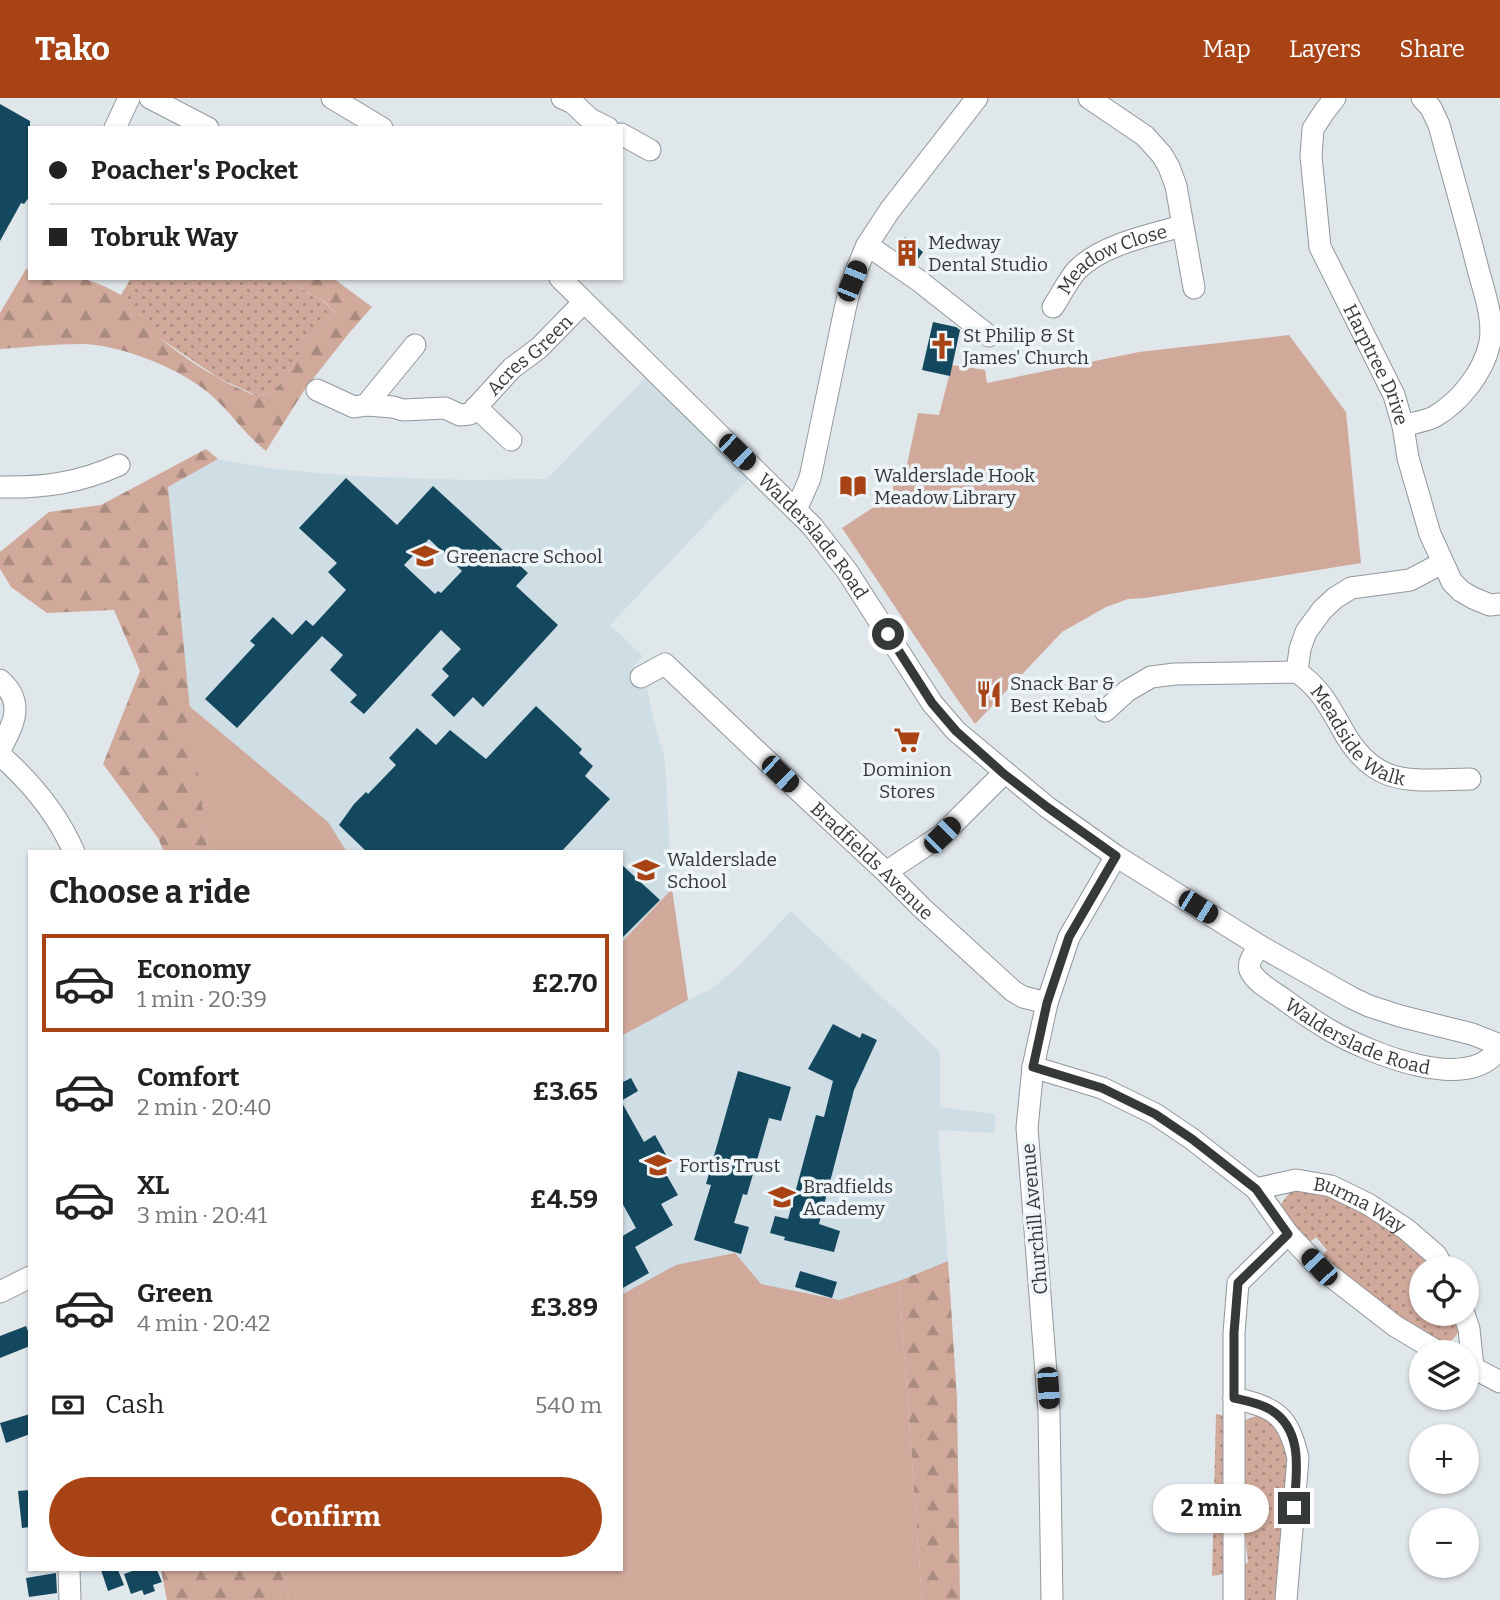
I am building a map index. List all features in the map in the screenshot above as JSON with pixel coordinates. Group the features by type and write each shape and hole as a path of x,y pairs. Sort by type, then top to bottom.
{"street":[{"path":"116,126 129,98"},
{"path":"150,98 204,126"},
{"path":"562,98 573,103 593,125"},
{"path":"796,510 810,478 852,281 867,245 898,200 977,98"},
{"name":"Meadow Close","path":"1089,98 1145,136 1170,167 1176,186 1194,288"},
{"name":"Harptree Drive","path":"1335,98 1313,129 1311,156 1320,247 1394,395 1408,458 1430,534 1442,563 1452,582 1461,591 1490,605 1500,604"},
{"path":"1403,426 1433,417 1454,402 1469,387 1480,369 1490,342 1489,314 1468,229 1438,125 1431,108 1422,98"},
{"path":"343,101 379,126"},
{"path":"623,135 650,150"},
{"name":"Meadow Close","path":"1053,307 1077,270 1097,256 1121,243 1182,226"},
{"path":"867,245 918,280 989,335"},
{"name":"Walderslade Road","path":"562,280 812,526 847,571 932,703 956,731 1004,774 1116,856 1260,946 1344,994 1369,1006 1472,1034 1500,1046 1496,1054 1482,1064 1463,1069 1424,1066 1368,1049 1314,1021 1256,978 1249,967 1260,946"},
{"name":"Acres Green","path":"317,390 354,407 366,405 403,410 445,408 460,415 470,414 512,368 539,348 584,302"},
{"path":"366,405 415,345"},
{"name":"Acres Green","path":"476,407 511,440"},
{"path":"0,487 51,486 119,465"},
{"name":"Meadside Walk","path":"1297,672 1300,649 1306,632 1322,610 1335,598 1351,588 1410,580 1442,563"},
{"name":"Bradfields Avenue","path":"641,677 665,664 1013,991 1023,997 1047,1003"},
{"name":"Meadside Walk","path":"1105,712 1127,691 1151,677 1175,674 1297,672 1312,682 1326,700 1349,743 1368,765 1403,779 1470,779"},
{"path":"0,680 12,695 16,706 14,720 0,753 51,809 73,850"},
{"path":"886,872 942,835 1004,774"},
{"name":"Churchill Avenue","path":"1052,1600 1049,1412 1027,1128 1033,1067 1047,1003 1069,937 1116,856"},
{"path":"1033,1067 1102,1088 1155,1114 1192,1139 1256,1189 1288,1234 1319,1267 1395,1326 1418,1340"},
{"name":"Burma Way","path":"1256,1189 1296,1180 1331,1186 1368,1204 1406,1229 1437,1256"},
{"path":"1234,1600 1234,1333 1238,1283 1288,1234"},
{"path":"0,1292 28,1278"},
{"path":"1479,1370 1500,1382"},
{"path":"1234,1398 1273,1410 1287,1425 1298,1458 1286,1600"},
{"path":"69,1571 70,1600"}],"shaded area":[{"path":"647,376 751,476 610,625 643,656 631,670 647,687 665,761 672,889 688,1000 710,990 737,968 791,911 940,1052 940,1107 995,1114 995,1133 938,1130 948,1261 899,1281 922,1600 289,1600 282,1571 623,1571 623,850 209,850 188,705 168,487 218,459 274,469 354,476 467,480 547,479"}],"green space":[{"path":"26,269 28,280 88,280 121,295 124,303 145,325 207,372 257,396 273,392 286,377 303,347 336,313 324,301 312,296 292,280 336,280 372,307 305,389 266,451 205,390 179,373 146,358 112,348 81,344 0,349 0,313"},
{"path":"130,280 292,280 336,313 303,347 286,377 273,392 257,396 217,377 155,335 122,301 121,295"},
{"path":"1289,335 1346,412 1361,563 1128,599 1106,607 1062,632 975,724 842,528 883,501 906,469 918,413 939,415 952,365 985,370 987,383 1139,352"},
{"path":"206,449 218,459 168,487 192,729 209,850 163,850 158,838 103,764 140,671 114,610 47,613 11,587 0,569 0,552 49,512 101,505"},
{"path":"188,705 328,822 346,850 209,850"},
{"path":"672,889 688,1000 623,1035 623,941"},
{"path":"1293,1188 1316,1188 1380,1218 1422,1256 1409,1256 1409,1325 1321,1257 1327,1250 1316,1237 1309,1243 1284,1213 1281,1204"},
{"path":"735,1253 761,1284 839,1300 899,1281 922,1600 289,1600 282,1571 623,1571 623,1294 676,1265"},
{"path":"948,1261 957,1398 960,1600 922,1600 899,1281"},
{"path":"1411,1326 1462,1326 1451,1340 1429,1340"},
{"path":"1216,1414 1230,1417 1229,1573 1212,1576"},
{"path":"1262,1414 1275,1419 1292,1453 1280,1600 1244,1600 1240,1569 1248,1562 1240,1435 1245,1420"},
{"path":"161,1571 282,1571 289,1600 167,1600"}],"building":[{"path":"0,104 30,121 30,126 28,199 24,204 21,203 0,241"},
{"name":"Medway Dental Studio","path":"905,237 923,252 916,262 896,249"},
{"name":"St Philip & St James' Church","path":"933,322 960,330 950,376 922,370"},
{"path":"346,478 397,525 433,486 528,573 516,586 558,625 483,707 473,697 454,717 431,695 449,676 442,669 461,649 441,630 364,714 350,702 357,695 330,670 343,655 322,636 237,728 205,699 255,645 250,641 273,617 292,635 306,620 313,626 346,590 328,572 337,563 299,528","holes":["429,539 462,571 441,593 438,591 435,594 404,565"]},
{"path":"536,706 582,749 579,753 593,766 585,776 610,799 563,850 365,850 339,825 354,804 366,792 368,794 396,765 389,758 417,728 436,745 450,730 486,759"},
{"path":"623,866 660,900 623,937"},
{"path":"833,1024 860,1038 862,1033 877,1040 854,1090 819,1224 840,1231 834,1252 784,1240 785,1237 770,1233 775,1216 788,1219 816,1115 824,1117 833,1081 808,1069"},
{"path":"738,1071 791,1087 781,1121 769,1118 747,1195 743,1194 734,1223 749,1227 741,1254 694,1240 711,1185 706,1184"},
{"path":"631,1078 638,1091 623,1100 623,1082"},
{"path":"623,1105 644,1142 655,1135 670,1162 662,1167 678,1195 661,1204 673,1225 635,1247 649,1273 623,1288 623,1236 636,1228 623,1205"},
{"path":"800,1271 837,1282 832,1298 795,1287"},
{"path":"26,1326 28,1347 0,1358 0,1336"},
{"path":"28,1415 28,1435 6,1443 0,1423"},
{"path":"28,1490 28,1527 22,1528 18,1491"},
{"path":"101,1571 118,1571 124,1585 108,1591"},
{"path":"132,1571 157,1571 162,1582 153,1585 155,1591 144,1595 142,1590 131,1594 124,1574"},
{"path":"56,1573 57,1593 29,1597 26,1578"}],"place":[{"name":"Medway Dental Studio","path":"907,253"},
{"name":"St Philip & St James' Church","path":"942,346"},
{"name":"Walderslade Hook Meadow Library","path":"853,486"},
{"name":"Greenacre School","path":"425,556"},
{"name":"Snack Bar & Best Kebab","path":"989,694"},
{"name":"Dominion Stores","path":"907,740"},
{"name":"Walderslade School","path":"646,870"},
{"name":"Fortis Trust","path":"658,1165"},
{"name":"Bradfields Academy","path":"782,1197"}],"route":[{"path":"888,634 932,703 956,731 1004,774 1116,856 1069,937 1047,1003 1033,1067 1102,1088 1155,1114 1256,1189 1288,1234 1238,1283 1234,1333 1234,1398 1273,1410 1287,1425 1298,1458 1294,1508"}]}
